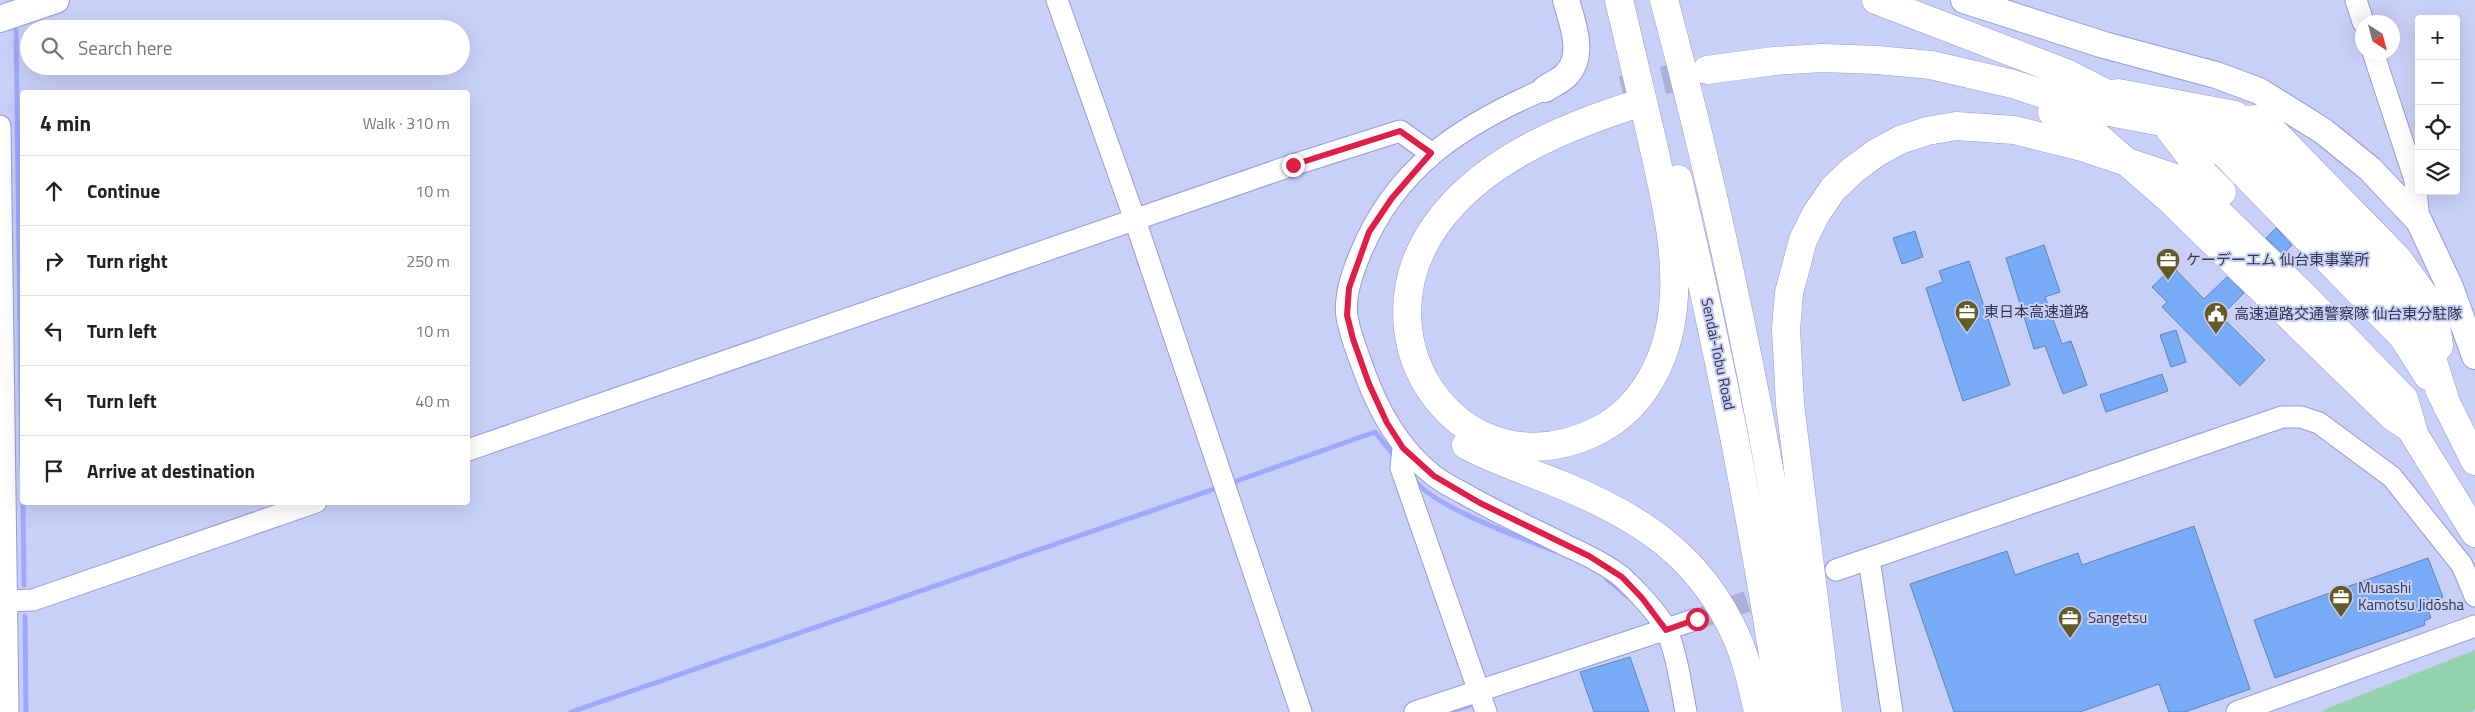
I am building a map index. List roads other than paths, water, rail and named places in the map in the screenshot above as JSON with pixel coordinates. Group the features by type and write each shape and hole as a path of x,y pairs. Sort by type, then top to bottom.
{"highway":[{"path":"1619,0 1665,197 1672,247 1674,306 1663,357 1651,380 1624,413 1608,425 1586,436 1559,444 1532,446 1503,442 1475,432 1452,416 1436,398 1423,379 1412,354 1407,330 1407,302 1412,275 1421,250 1436,225 1455,201 1508,160 1625,98 1558,116 1502,145 1453,182 1434,200 1404,245 1395,269 1390,293 1392,345 1398,369 1410,392 1440,427 1456,440 1490,458 1562,485 1627,515 1651,530 1692,567 1720,606 1737,637 1758,712"},
{"name":"Sendai-Tobu Road","path":"1633,0 1670,147 1726,390 1762,581 1782,712"},
{"name":"Sendai-Tobu Road","path":"1664,0 1704,157 1749,366 1786,560 1809,712"},
{"path":"1876,0 2066,73 2087,117 2122,173 2160,208 2278,328 2387,420 2413,430"},
{"path":"1709,78 1826,75 1873,76 1969,88 2041,108 2087,117 2164,123 2261,119"},
{"path":"1828,712 1790,404 1786,329 1789,293 1803,240 1816,214 1833,189 1852,170 1876,153 1900,140 1927,131 1956,126 1986,126 2014,130 2087,117 2175,105 2261,119 2397,258 2434,309 2447,406"},
{"path":"2087,117 2129,163 2160,208"},
{"path":"2087,117 2195,177 2387,357 2447,406"},
{"path":"2164,123 2195,177 2242,234 2404,399 2413,430"},
{"path":"2164,123 2232,146 2413,331 2447,406 2475,461"},
{"path":"2129,163 2195,177"},
{"path":"2129,163 2178,190 2397,409 2413,430 2475,533"}],"street":[{"path":"0,19 56,0"},
{"path":"1056,0 1134,220 1301,712"},
{"path":"1482,701 1402,458 1369,384 1347,315 1351,281 1369,232 1392,198 1431,153 1477,122 1545,89 1568,73 1575,61 1577,43 1566,0"},
{"path":"1964,0 2104,45 2216,75 2259,91 2331,137 2370,169 2418,221 2450,287 2474,352"},
{"path":"2356,0 2361,15"},
{"path":"2376,60 2416,180 2418,221"},
{"path":"0,126 2,474 7,601 8,712"},
{"path":"470,449 1293,165 1400,131 1431,153"},
{"path":"1836,570 2282,417 2301,417 2319,423 2392,477 2462,565 2475,596"},
{"path":"1402,458 1480,503 1589,556 1622,577 1642,598 1666,630 1680,679 1686,712"},
{"path":"7,601 33,600 307,505"},
{"path":"1869,559 1892,712"},
{"path":"1415,712 1482,701 1697,619"},
{"path":"2236,712 2475,626"}],"waterway":[{"path":"16,30 20,321"},
{"path":"1228,484 1375,432 1396,458"},
{"path":"1414,480 1425,491 1460,512 1555,551"},
{"path":"571,712 1220,487"},
{"path":"23,505 24,585"},
{"path":"1607,579 1627,596"},
{"path":"25,616 26,712"},
{"path":"1450,712 1478,702"}],"tunnel":[{"path":"1622,90 1706,70"},
{"path":"1697,619 1777,591"}],"place":[{"name":"ケーデーエム 仙台東事業所","path":"2168,281"},
{"name":"東日本高速道路","path":"1967,333"},
{"name":"高速道路交通警察隊 仙台東分駐隊","path":"2216,335"},
{"name":"Musashi Kamotsu Jidōsha","path":"2341,618"},
{"name":"Sangetsu","path":"2070,639"}]}
